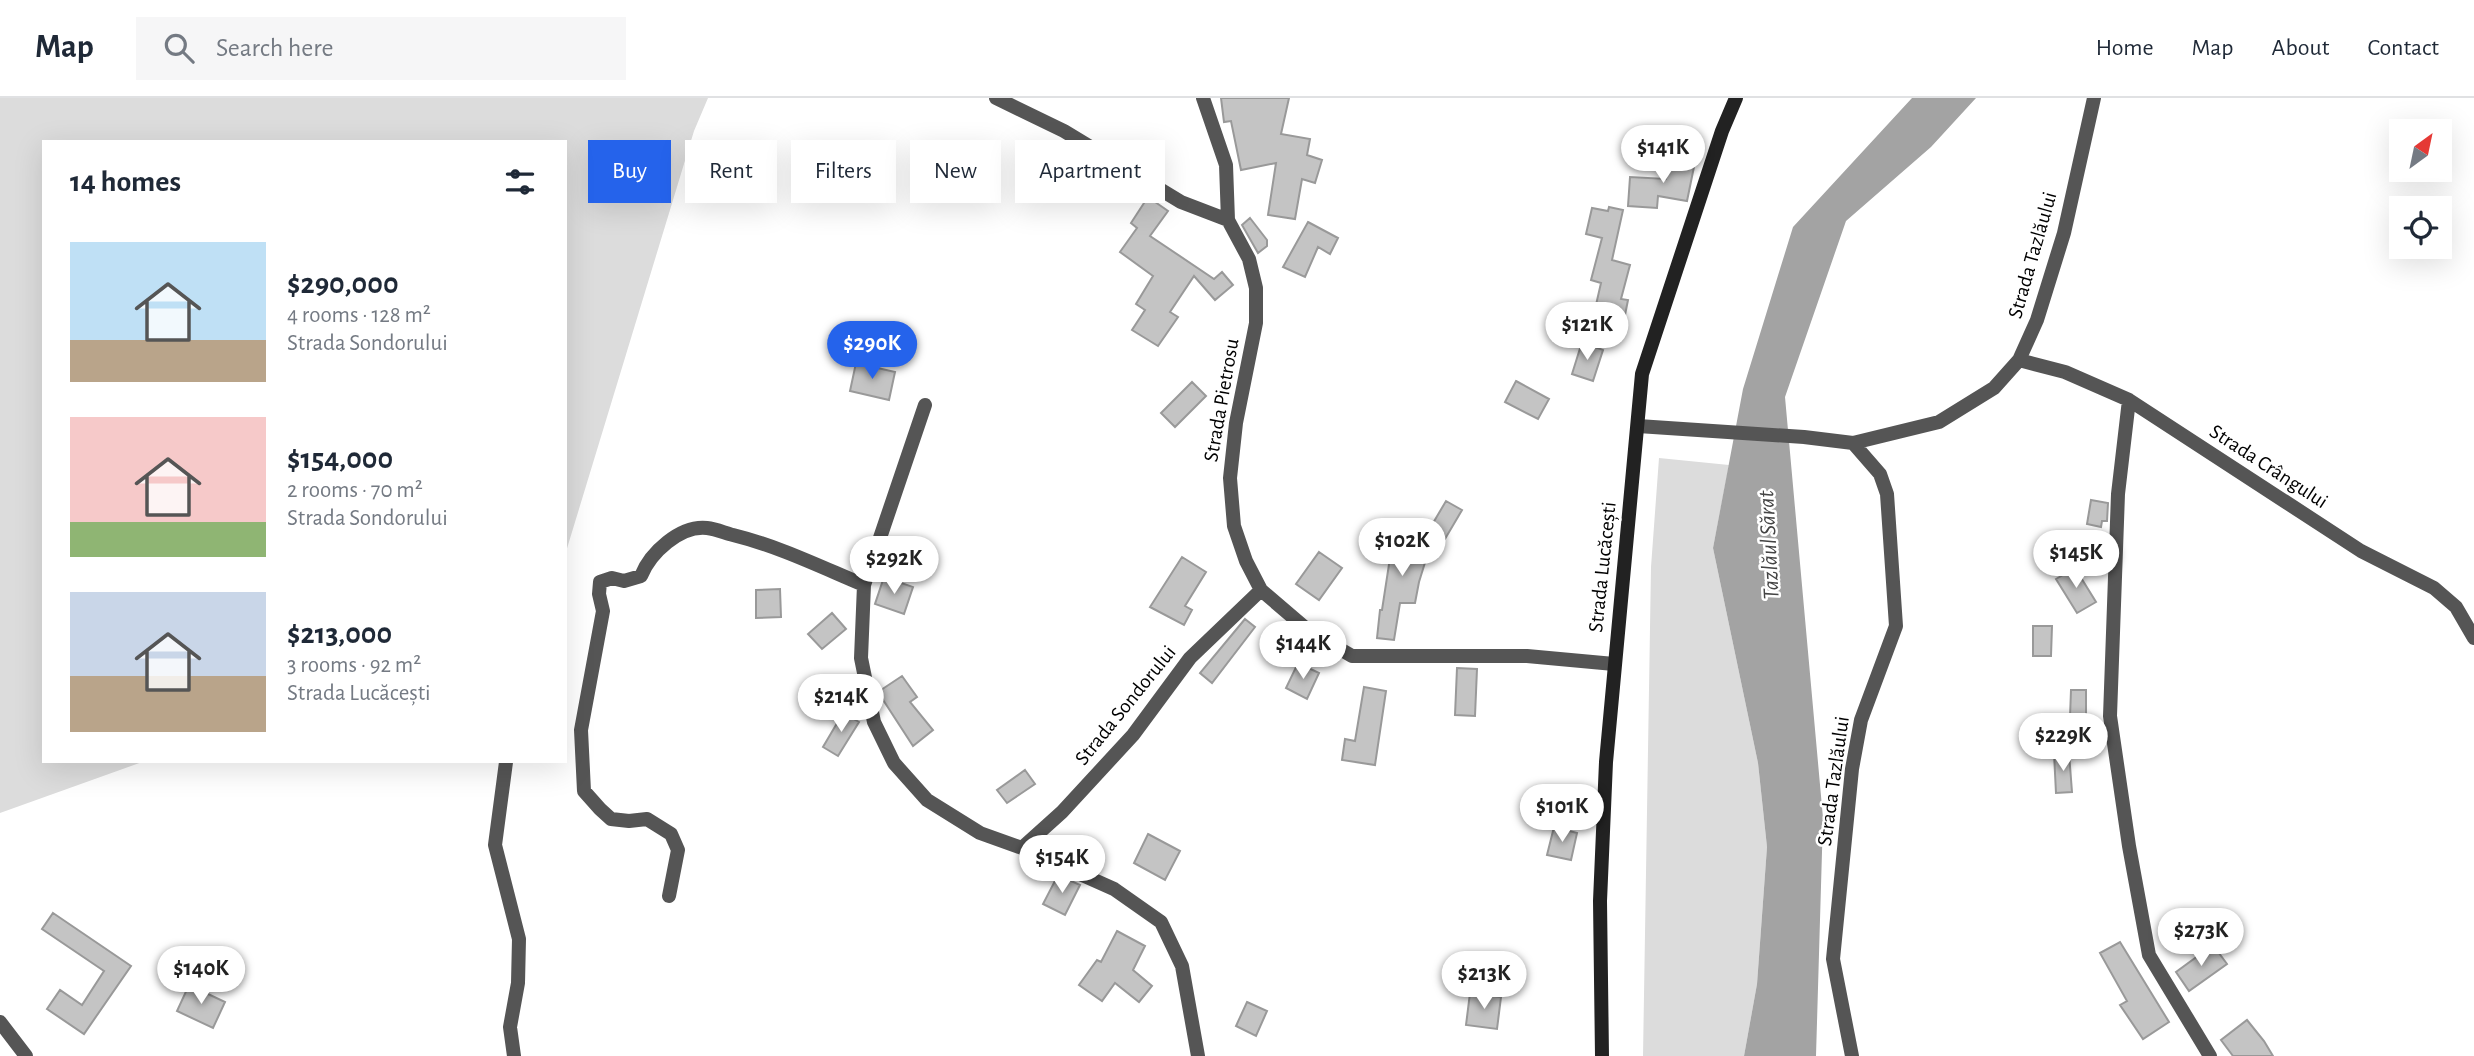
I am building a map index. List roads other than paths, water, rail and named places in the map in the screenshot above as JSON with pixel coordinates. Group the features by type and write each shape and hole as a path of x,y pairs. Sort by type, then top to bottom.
{"main road":[{"name":"Strada Lucăcești","path":"1602,1056 1600,901 1614,664 1642,374 1722,131 1736,98"}],"street":[{"path":"996,98 1064,131 1181,202 1228,220"},
{"name":"Strada Pietrosu","path":"1203,98 1226,165 1228,220 1254,274 1257,304 1230,478 1234,526 1261,590 1309,631 1352,656 1527,656 1614,664"},
{"name":"Strada Tazlăului","path":"1638,426 1804,437 1853,443 1938,422 1994,388 2019,360 2037,320 2064,233 2094,98"},
{"name":"Strada Crângului","path":"2019,360 2065,372 2129,400 2361,551 2434,588 2456,607 2474,638"},
{"path":"2129,400 2118,494 2110,716 2129,846 2149,955 2210,1056"},
{"path":"925,405 864,585 861,658 874,722 894,763 927,800 980,833 1022,848 1114,889 1161,922 1182,966 1199,1056"},
{"name":"Strada Tazlăului","path":"1852,1056 1833,959 1842,858 1852,769 1861,720 1896,626 1887,494 1880,474 1853,443"},
{"path":"668,896 678,849 671,834 647,819 629,821 611,818 584,791 581,730 603,611 599,594 600,582 612,578 625,581 641,576 646,563 659,548 688,531 705,528 757,541 864,585"},
{"name":"Strada Sondorului","path":"1022,848 1062,812 1133,735 1190,658 1261,590"},
{"path":"506,763 495,845 519,939 518,983 510,1027 514,1056"},
{"path":"0,1022 26,1056"}],"water":[{"name":"Tazlăul Sărat","path":"1912,98 1976,98 1931,147 1846,221 1785,397 1823,818 1816,1056 1744,1056 1757,984 1767,847 1758,763 1713,548 1743,389 1793,227"}]}
